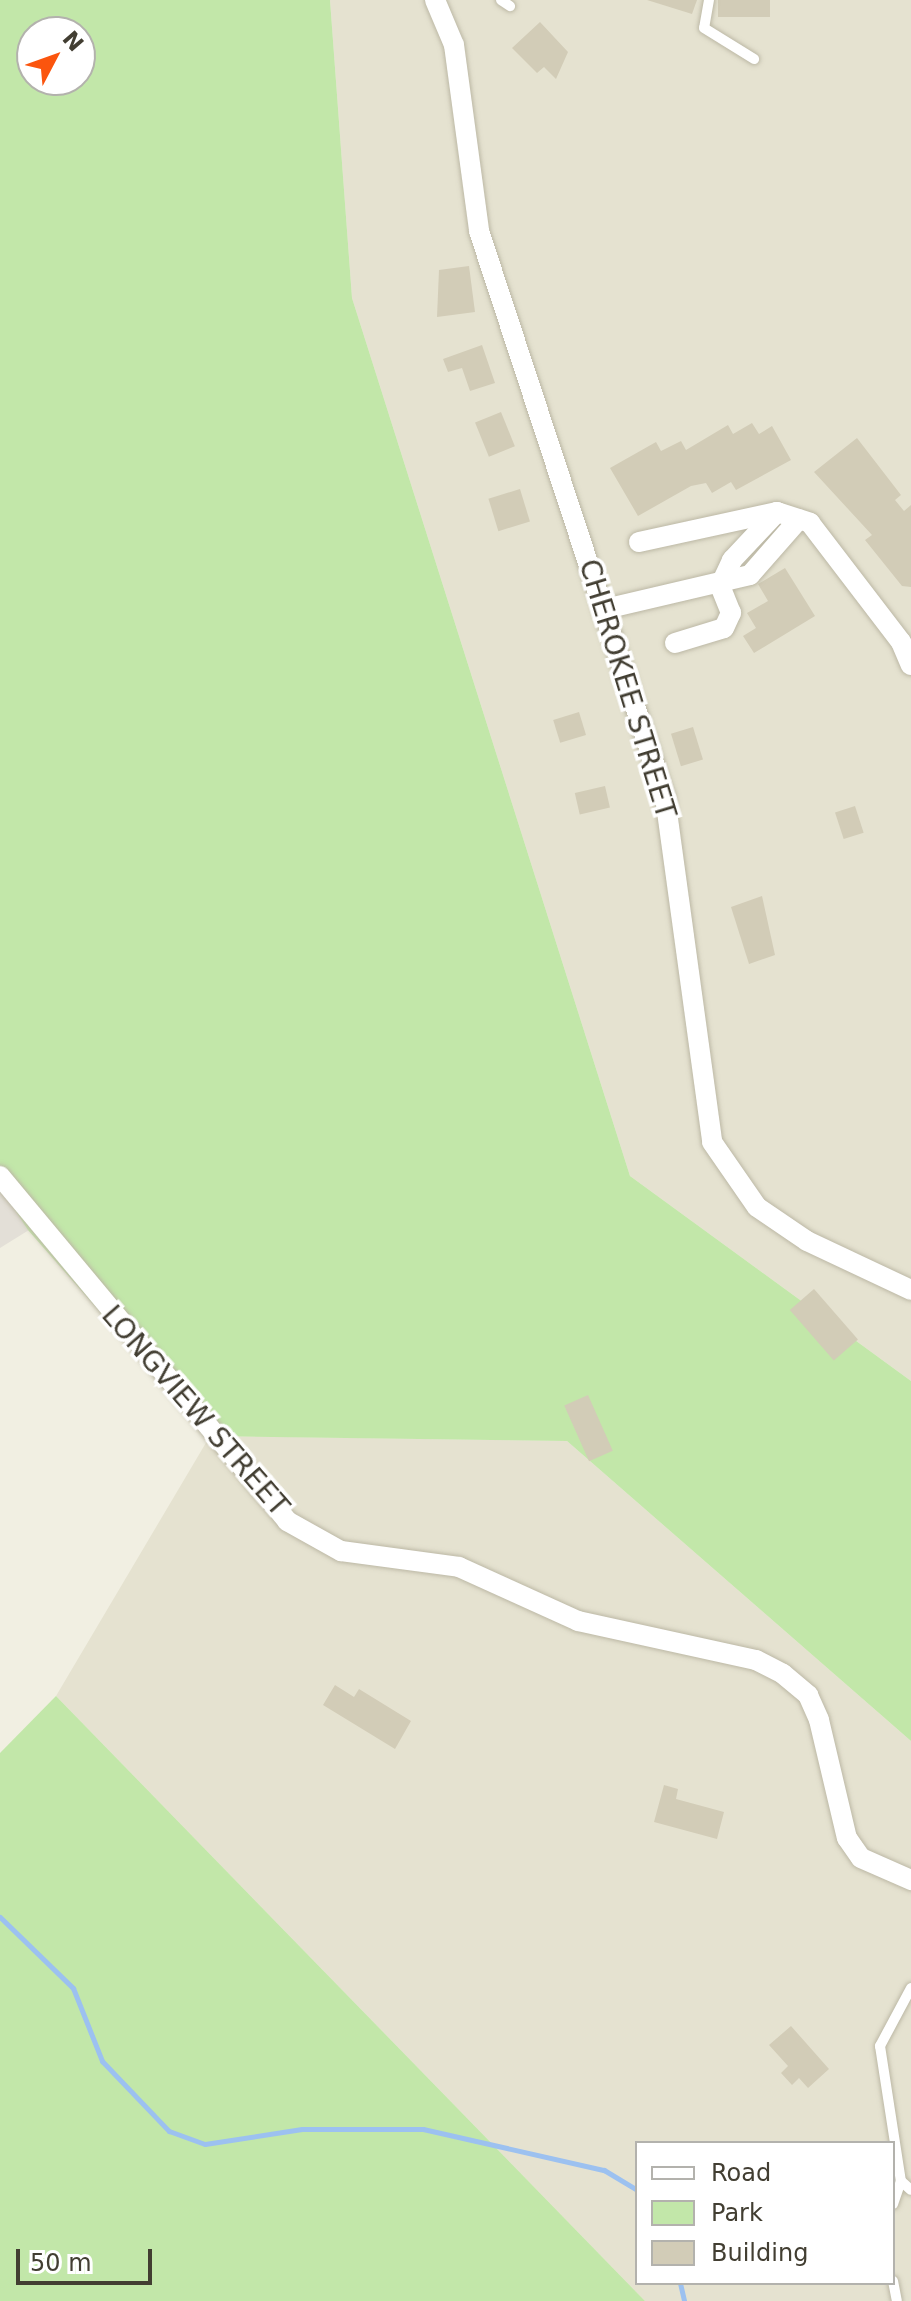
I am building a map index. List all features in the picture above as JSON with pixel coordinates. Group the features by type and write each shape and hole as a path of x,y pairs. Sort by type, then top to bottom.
{"street":[{"name":"CHEROKEE STREET","path":"438,1 454,45 479,231 665,797 712,1142 757,1207 807,1241 911,1290"},
{"path":"675,643 724,628 731,613 720,586 732,560 777,512"},
{"path":"639,542 777,512 799,519 901,642 911,665"},
{"path":"605,609 720,586 750,575 799,519"},
{"name":"LONGVIEW STREET","path":"0,1176 287,1521 341,1551 459,1567 578,1621 756,1660 783,1674 808,1695 819,1720 847,1838 869,1863 911,1880"}],"lane":[{"path":"709,0 704,28 754,59"},
{"path":"895,2141 880,2046 911,1988"},
{"path":"895,2142 901,2181 895,2198"},
{"path":"901,2181 911,2190"}],"shaded area":[{"path":"330,0 911,0 911,1381 630,1176 352,298"},
{"path":"0,1187 29,1230 0,1248"},
{"path":"210,1436 567,1441 911,1741 911,2301 645,2301 56,1696"}],"green space":[{"path":"0,0 330,0 352,298 630,1176 911,1381 911,1741 567,1441 209,1436 28,1230 0,1187"},
{"path":"56,1696 645,2301 0,2301 0,1753"}],"building":[{"path":"647,0 697,0 692,14"},
{"path":"718,0 770,0 770,17 718,17"},
{"path":"540,22 568,52 556,79 544,67 537,73 512,48"},
{"path":"469,266 475,312 437,317 439,270"},
{"path":"482,345 495,383 470,391 462,368 448,372 443,359"},
{"path":"501,412 515,446 489,457 475,422"},
{"path":"752,423 759,434 772,426 791,460 736,490 731,482 712,493 706,483 691,486 638,516 610,468 656,442 661,451 681,441 686,450 728,425 733,434"},
{"path":"857,438 901,495 895,500 904,511 911,505 911,587 902,586 865,540 872,535 814,472"},
{"path":"520,489 530,522 498,531 488,499"},
{"path":"785,568 815,616 754,653 743,636 756,628 747,613 768,601 758,584"},
{"path":"579,712 586,735 560,743 553,720"},
{"path":"693,727 703,760 681,766 671,734"},
{"path":"605,786 610,807 580,814 575,793"},
{"path":"855,806 864,833 844,839 835,812"},
{"path":"762,896 775,955 749,964 731,907"},
{"path":"814,1289 858,1340 834,1361 790,1310"},
{"path":"588,1395 613,1451 589,1461 564,1406"},
{"path":"335,1685 354,1697 359,1689 411,1721 395,1749 323,1705"},
{"path":"664,1785 678,1789 676,1799 724,1812 717,1839 654,1822"},
{"path":"791,2026 829,2069 808,2088 799,2078 792,2085 781,2073 788,2066 769,2045"}],"waterway":[{"path":"0,1917 73,1988 102,2061 169,2131 205,2144 302,2129 423,2129 604,2170 635,2189"},
{"path":"680,2285 684,2301"}]}
